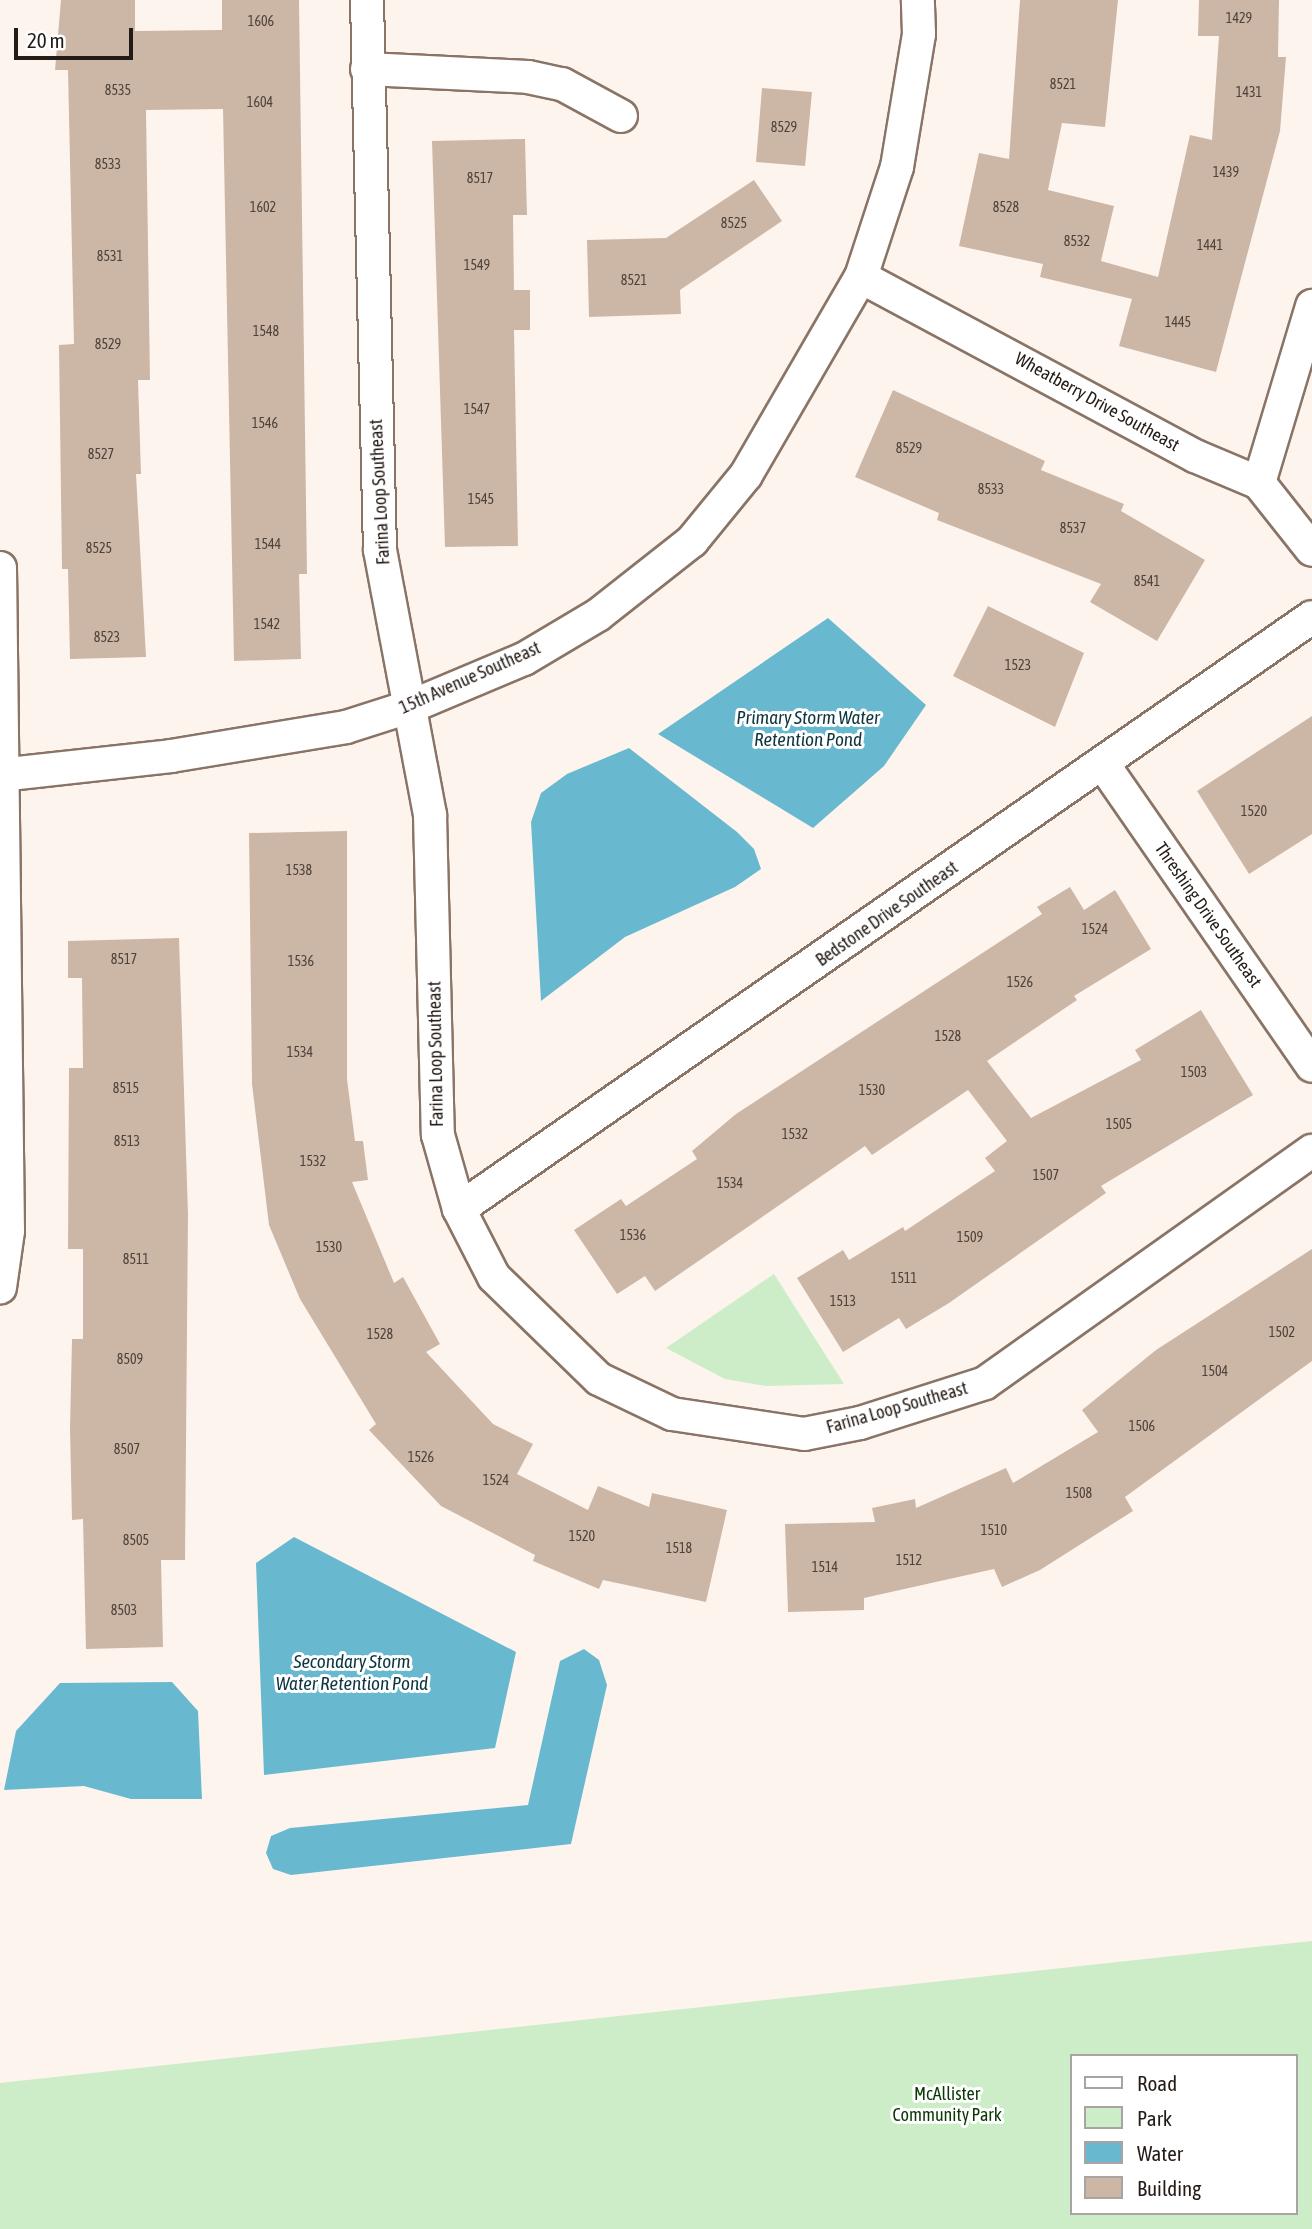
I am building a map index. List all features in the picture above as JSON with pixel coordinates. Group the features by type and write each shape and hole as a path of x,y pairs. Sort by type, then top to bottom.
{"street":[{"name":"Farina Loop Southeast","path":"367,0 380,550 412,706 430,815 438,1135 459,1209 494,1278 599,1378 672,1414 804,1434 860,1423 985,1382 1312,1151"},
{"name":"15th Avenue Southeast","path":"3,774 171,756 346,727 412,706 524,659 598,615 692,541 746,475 861,277 897,167 919,34 918,0"},
{"path":"367,69 528,77 562,85 621,116"},
{"name":"Wheatberry Drive Southeast","path":"861,277 1195,456 1259,483 1312,551"},
{"path":"1259,483 1312,306"},
{"path":"0,568 8,1231 0,1287"},
{"name":"Bedstone Drive Southeast","path":"459,1209 1312,617"},
{"name":"Threshing Drive Southeast","path":"1103,764 1312,1066"}],"green space":[{"path":"774,1274 844,1384 766,1386 725,1379 666,1348"},
{"name":"McAllister Community Park","path":"1312,1941 1312,2229 0,2229 0,2083"}],"water":[{"name":"Primary Storm Water Retention Pond","path":"828,618 926,705 884,766 813,828 658,734"},
{"path":"629,748 737,832 754,849 761,869 735,887 625,937 541,1001 531,822 541,793 567,774"},
{"name":"Secondary Storm Water Retention Pond","path":"294,1537 516,1652 495,1748 264,1775 256,1563"},
{"path":"584,1649 599,1660 607,1685 571,1844 291,1875 273,1869 266,1853 271,1836 290,1828 528,1805 560,1661"},
{"path":"172,1682 198,1711 202,1799 131,1799 84,1786 4,1790 16,1731 60,1683"}],"building":[{"path":"61,0 135,0 135,31 222,30 222,0 299,0 307,574 299,574 301,659 234,661 223,109 146,110 150,380 138,380 141,474 136,474 146,657 70,659 68,569 62,569 59,345 74,344 68,70 55,70"},
{"path":"1020,0 1118,0 1105,127 1062,123 1048,190 1114,206 1101,261 1158,277 1190,135 1212,140 1219,36 1198,36 1199,0 1279,0 1278,57 1286,57 1280,131 1216,372 1119,346 1132,299 1040,277 1043,264 959,246 979,153 1009,159"},
{"path":"762,88 812,92 805,166 756,162"},
{"path":"525,139 527,215 513,215 514,290 530,290 530,330 514,330 518,546 445,547 432,141"},
{"path":"754,180 782,221 680,290 681,314 589,317 587,240 666,238"},
{"path":"893,390 1045,461 1041,470 1124,504 1121,511 1205,560 1157,641 1090,602 1101,584 937,520 939,513 855,477"},
{"path":"988,606 1084,653 1055,727 953,676"},
{"path":"1312,716 1312,834 1249,874 1197,791"},
{"path":"347,831 347,1079 355,1141 363,1141 368,1180 352,1182 394,1283 403,1277 440,1344 426,1352 493,1424 533,1444 517,1474 588,1510 598,1486 649,1507 652,1493 727,1510 706,1602 603,1580 599,1589 533,1561 535,1555 441,1506 369,1430 376,1424 300,1299 269,1225 252,1084 249,833"},
{"path":"1070,887 1084,910 1115,890 1151,949 1074,996 1077,1000 987,1061 1031,1118 1141,1060 1135,1050 1201,1010 1253,1095 1101,1186 1106,1193 949,1303 906,1329 899,1318 843,1352 797,1278 843,1250 849,1260 903,1227 905,1231 995,1171 985,1158 1007,1141 968,1090 872,1155 865,1146 655,1291 645,1276 617,1294 574,1230 621,1199 626,1206 697,1159 692,1151 736,1114 1042,914 1037,907"},
{"path":"179,938 188,1214 185,1560 161,1560 163,1647 86,1649 83,1519 72,1520 70,1429 72,1339 83,1339 83,1249 68,1249 69,1068 83,1068 82,978 68,978 68,941"},
{"path":"1312,1249 1312,1361 1125,1497 1133,1511 1040,1570 1002,1587 994,1569 864,1598 864,1610 788,1612 785,1524 875,1522 872,1508 915,1499 916,1508 1006,1468 1013,1483 1098,1432 1082,1410 1156,1350"}]}
